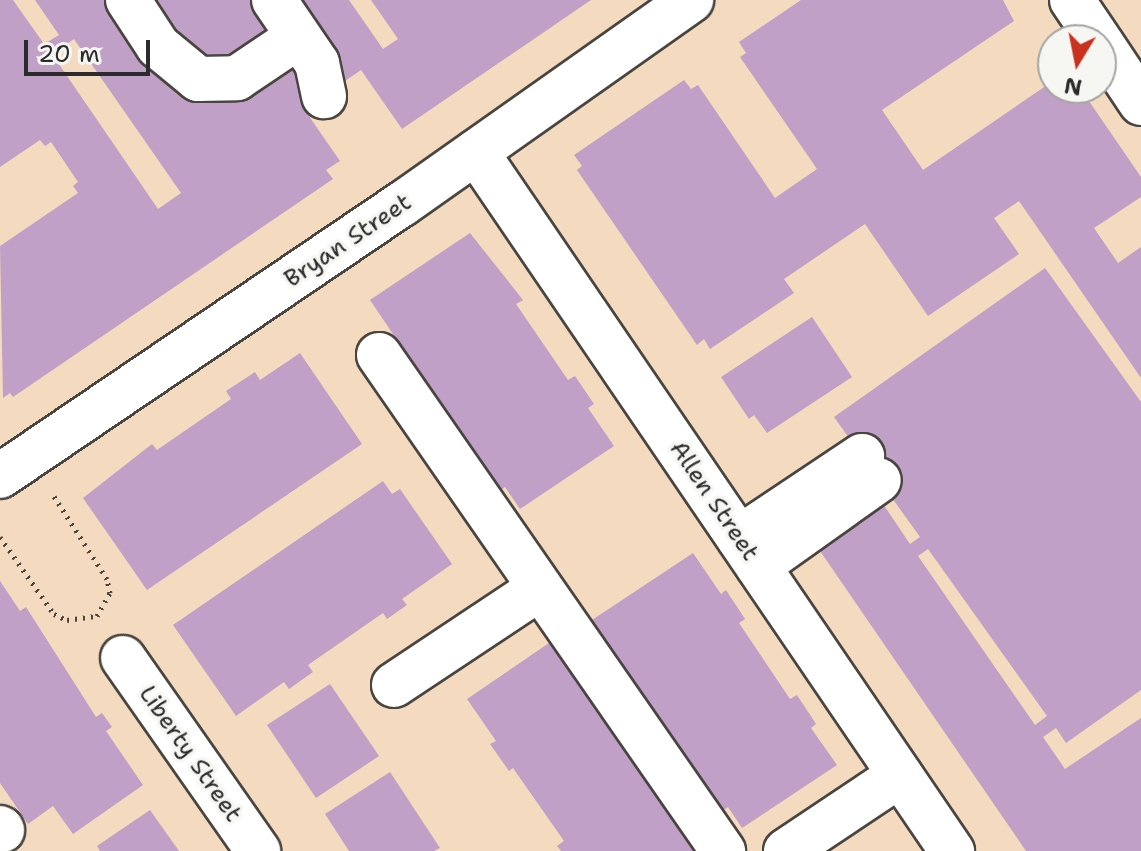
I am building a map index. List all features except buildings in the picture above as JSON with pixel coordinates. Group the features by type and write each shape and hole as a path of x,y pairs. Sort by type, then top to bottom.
{"street":[{"path":"128,0 158,46 198,79 237,78 322,68 274,0"},
{"name":"Bryan Street","path":"0,476 476,152 691,0"},
{"path":"1072,0 1088,24"},
{"path":"1117,67 1141,103"},
{"name":"Allen Street","path":"476,152 952,851"},
{"path":"379,355 723,851"},
{"path":"748,552 870,468"},
{"path":"394,685 540,588"},
{"name":"Liberty Street","path":"123,658 258,851"},
{"path":"786,851 900,775"}],"path":[{"path":"0,537 54,614 67,620 97,616 110,593 107,579 49,487"}]}
